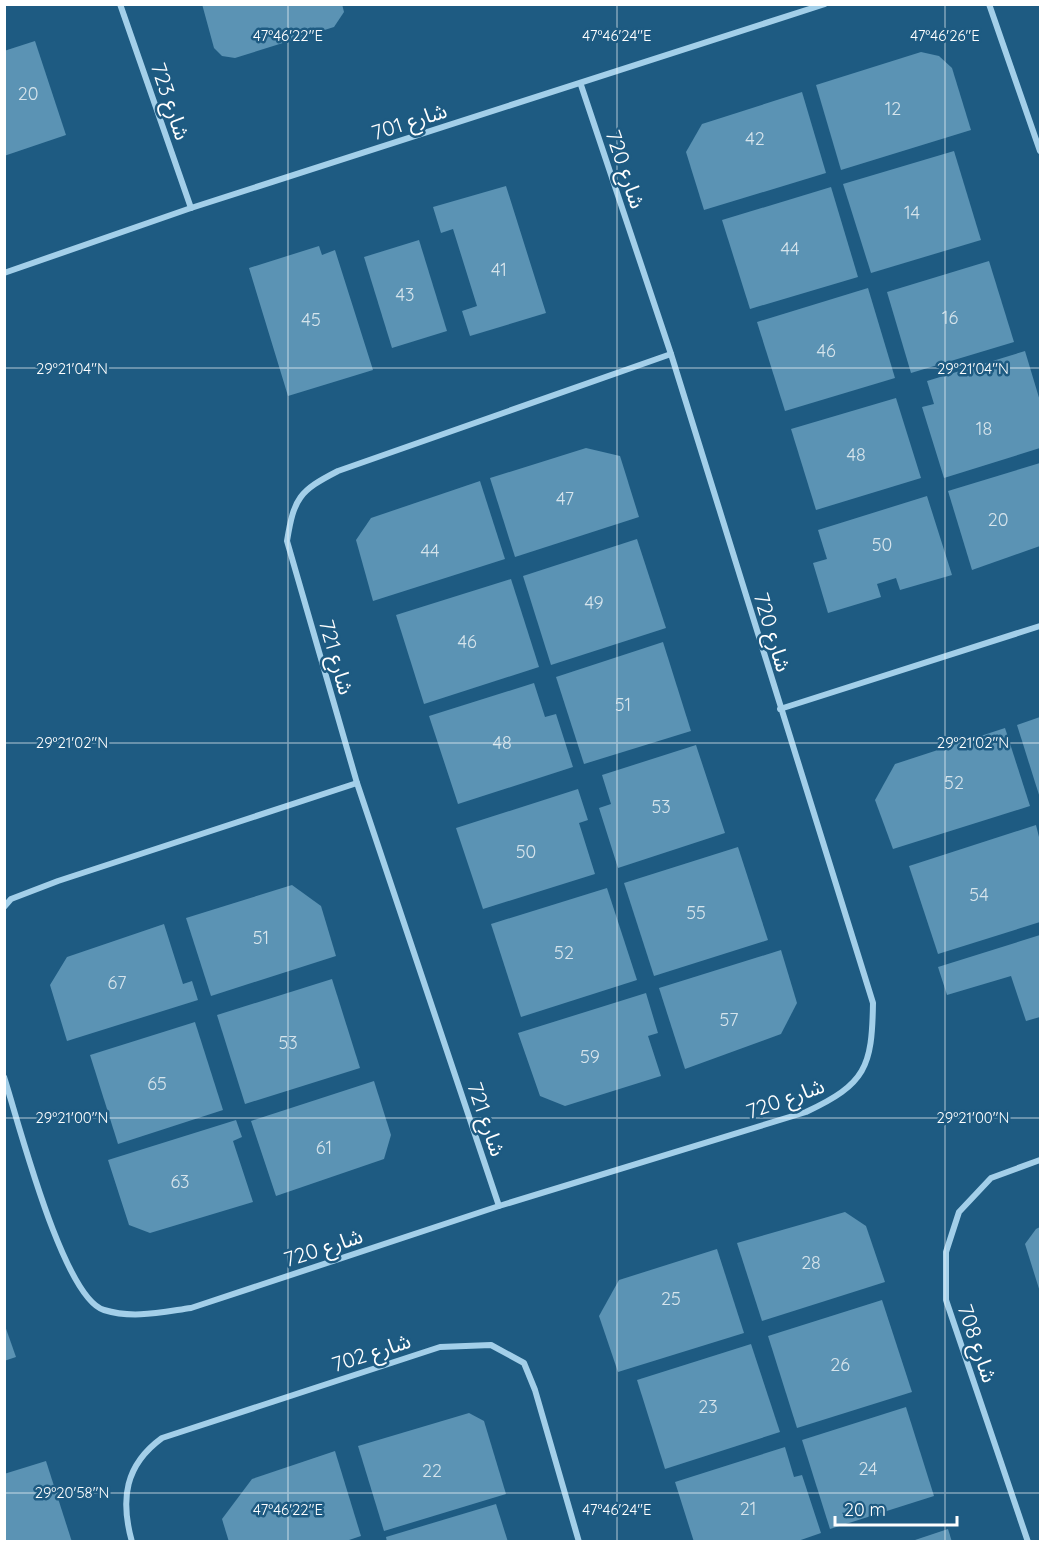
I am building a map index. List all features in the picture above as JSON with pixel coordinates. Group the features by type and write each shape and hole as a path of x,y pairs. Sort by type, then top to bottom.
{"street":[{"name":"شارع 723","path":"120,4 190,208"},
{"name":"شارع 701","path":"4,273 190,208 580,85 825,4"},
{"path":"989,4 1041,151"},
{"name":"شارع 720","path":"4,1077 60,1253 80,1287 102,1310 140,1316 191,1308 499,1206 806,1112 839,1096 861,1075 872,1044 873,1003 671,354 580,85"},
{"name":"شارع 721","path":"499,1206 357,783 287,541 292,509 309,486 338,471 671,354"},
{"path":"780,709 1041,626"},
{"path":"4,907 11,899 58,881 357,783"},
{"name":"شارع 708","path":"1028,1542 946,1300 946,1252 959,1212 991,1178 1041,1160"},
{"name":"شارع 702","path":"132,1542 127,1525 127,1479 147,1448 162,1438 441,1347 491,1345 524,1363 535,1390 579,1542"}],"building":[{"path":"202,4 342,4 344,12 334,27 235,58 222,56 214,48"},
{"path":"35,41 66,135 4,156 4,51"},
{"path":"921,52 939,56 952,68 971,130 841,170 816,85"},
{"path":"802,92 826,173 704,210 686,152 702,124"},
{"path":"954,151 981,240 871,273 843,184"},
{"path":"506,186 546,313 470,336 462,311 477,306 453,229 441,233 433,207"},
{"path":"831,187 858,277 750,309 722,220"},
{"path":"419,240 447,331 392,348 364,257"},
{"path":"319,246 322,255 335,250 373,370 288,396 249,268"},
{"path":"989,261 1014,342 911,373 887,292"},
{"path":"868,288 895,378 785,411 757,322"},
{"path":"1025,351 1040,401 1040,448 944,478 922,407 934,404 927,381"},
{"path":"896,398 921,478 816,510 791,429"},
{"path":"586,448 620,456 639,517 515,557 490,478"},
{"path":"1040,463 1040,546 972,570 948,491"},
{"path":"480,481 505,559 373,601 356,540 371,518"},
{"path":"927,496 952,575 900,590 896,578 877,584 881,597 828,613 813,563 827,559 818,530"},
{"path":"637,539 666,628 551,665 523,576"},
{"path":"511,579 539,667 424,704 396,615"},
{"path":"663,642 691,731 584,764 556,677"},
{"path":"534,683 545,717 556,714 573,767 458,804 429,716"},
{"path":"1040,717 1040,798 1017,725"},
{"path":"1005,728 1030,806 893,849 875,800 895,764"},
{"path":"696,745 725,833 618,868 599,808 611,804 602,775"},
{"path":"578,789 588,820 579,823 595,874 483,909 456,828"},
{"path":"1036,825 1040,841 1040,922 938,954 909,866"},
{"path":"738,847 768,940 654,976 624,883"},
{"path":"292,885 321,906 336,956 211,996 186,918"},
{"path":"607,888 637,980 521,1017 491,924"},
{"path":"164,924 183,984 192,981 198,1000 67,1041 50,985 67,957"},
{"path":"1040,935 1040,1017 1026,1021 1011,976 947,995 938,967"},
{"path":"781,950 797,1003 781,1034 685,1069 659,988"},
{"path":"332,979 360,1068 245,1104 217,1015"},
{"path":"646,993 658,1033 648,1036 661,1076 565,1106 540,1096 518,1033"},
{"path":"195,1022 223,1110 118,1144 90,1055"},
{"path":"374,1081 391,1135 384,1159 276,1196 251,1121"},
{"path":"236,1120 242,1137 233,1141 253,1202 150,1233 129,1225 108,1160"},
{"path":"845,1212 866,1226 885,1282 762,1321 737,1243"},
{"path":"1040,1227 1040,1292 1025,1244"},
{"path":"717,1249 744,1333 618,1372 599,1316 619,1280"},
{"path":"882,1300 912,1392 797,1428 768,1336"},
{"path":"4,1323 16,1357 4,1361"},
{"path":"751,1344 780,1432 665,1469 637,1380"},
{"path":"906,1407 934,1496 830,1529 802,1440"},
{"path":"469,1413 484,1421 506,1494 384,1531 358,1446"},
{"path":"785,1447 794,1477 802,1475 821,1533 795,1542 694,1542 675,1482"},
{"path":"335,1451 361,1536 343,1542 229,1542 222,1519 252,1479"},
{"path":"46,1461 72,1542 4,1542 4,1474"},
{"path":"496,1504 508,1542 387,1542 386,1537"},
{"path":"948,1529 952,1542 912,1542 912,1541"}]}
